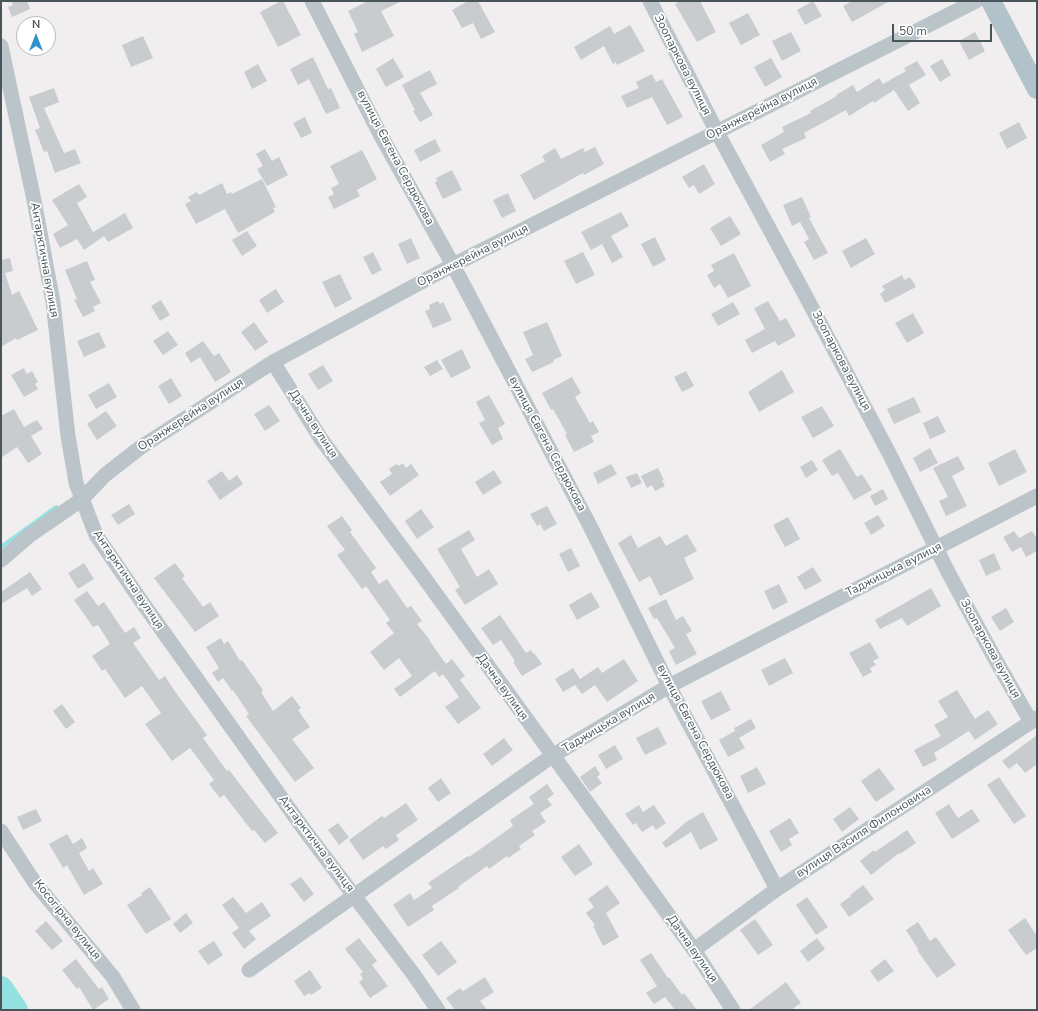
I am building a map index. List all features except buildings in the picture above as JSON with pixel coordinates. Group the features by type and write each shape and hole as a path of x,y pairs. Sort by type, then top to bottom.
{"main road":[{"path":"991,1 1037,89"}],"street":[{"name":"вулиця Євгена Сердюкова","path":"312,1 380,134 454,265 589,524 669,686 777,889"},
{"name":"Зоопаркова вулиця","path":"650,1 717,132 869,414 948,572 983,638 1034,720"},
{"name":"Оранжерейна вулиця","path":"1,560 30,535 82,500 105,475 141,448 273,362 454,265 976,1"},
{"name":"Антарктична вулиця","path":"1,46 34,200 53,302 68,436 76,483 96,534 142,602 303,828 355,896 438,1010"},
{"name":"Дачна вулиця","path":"273,362 321,439 420,572 694,950 733,1010"},
{"name":"Таджицька вулиця","path":"249,970 552,756 669,686 1037,496"},
{"name":"вулиця Василя Филоновича","path":"694,950 777,889 1034,720"},
{"name":"Косогірна вулиця","path":"1,831 36,883 113,977 133,1010"}],"waterway":[{"path":"1,547 56,507"},
{"path":"1,988 16,1010"}]}
